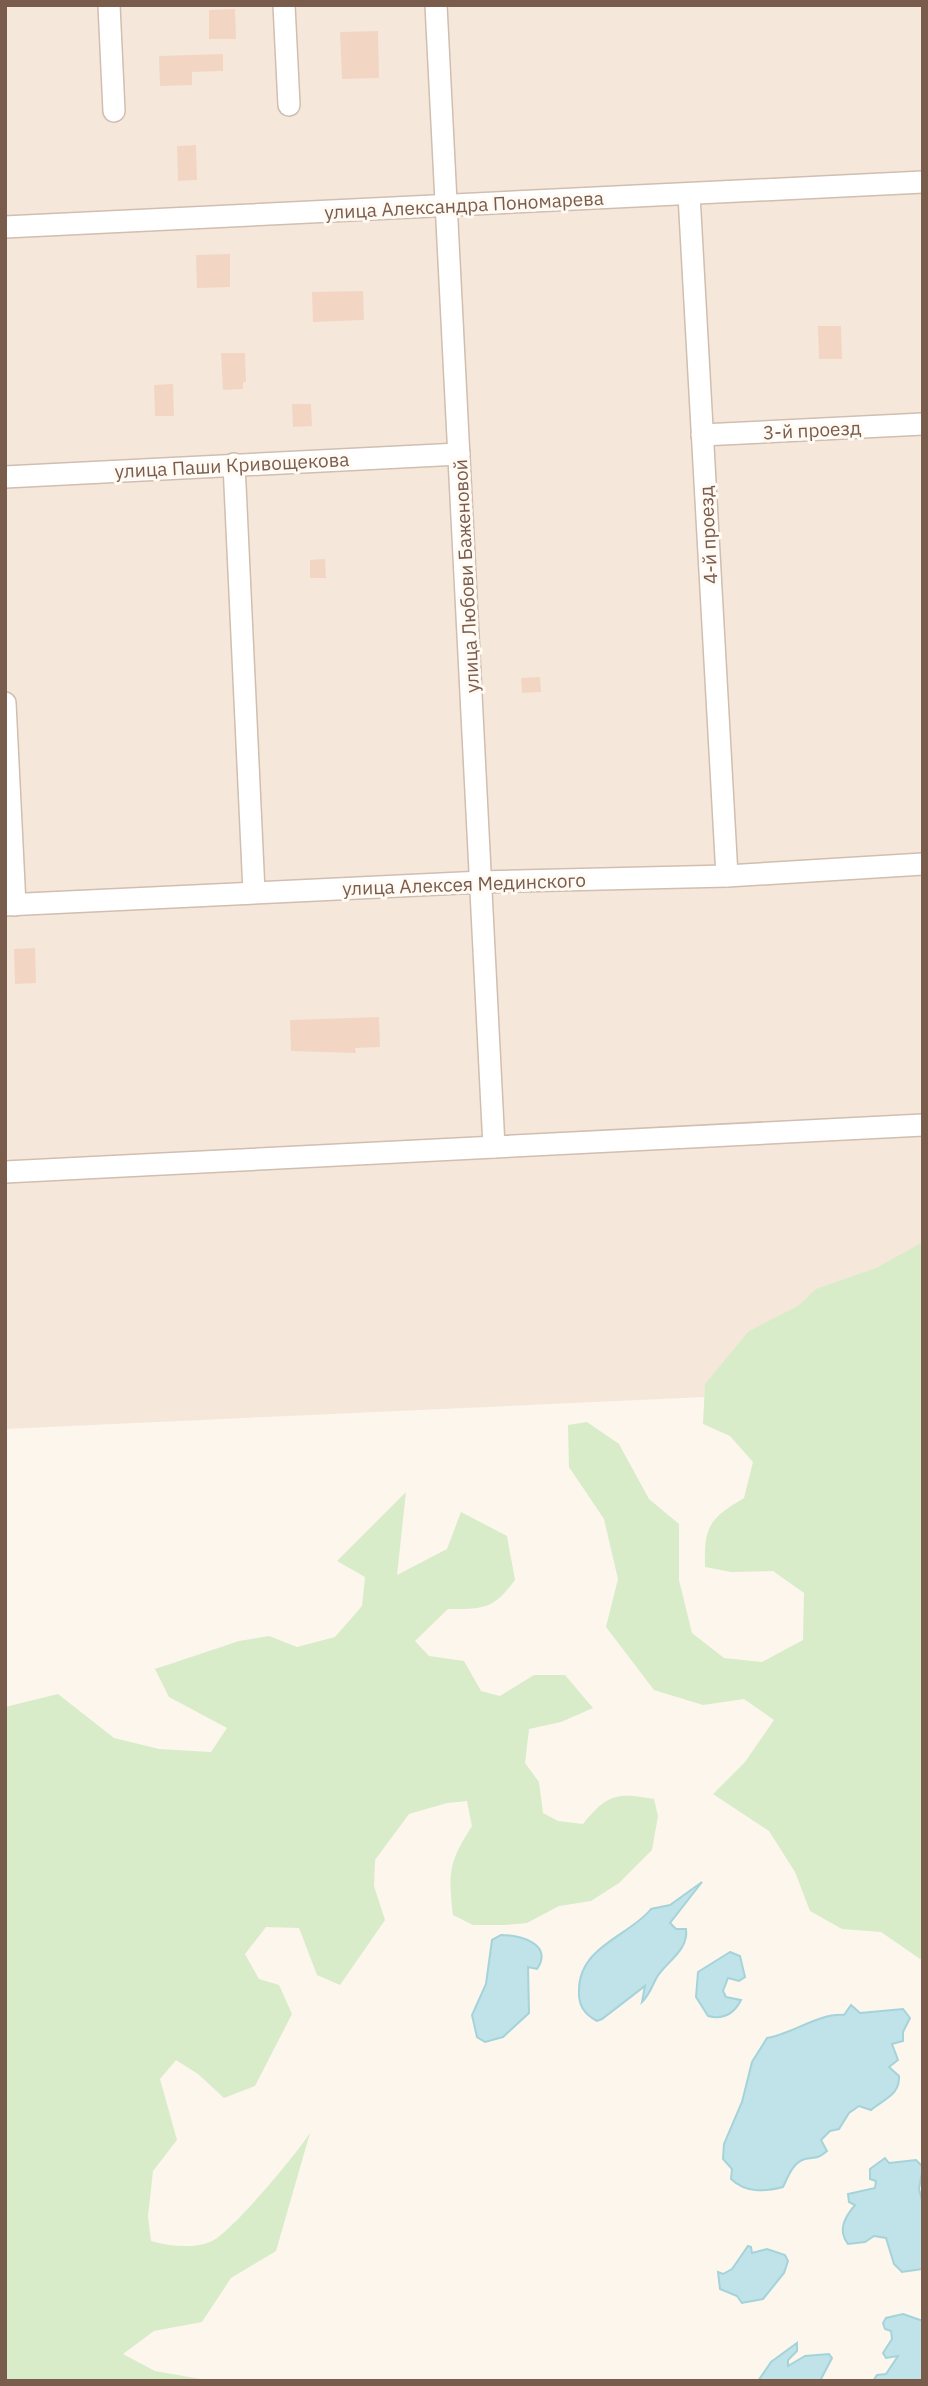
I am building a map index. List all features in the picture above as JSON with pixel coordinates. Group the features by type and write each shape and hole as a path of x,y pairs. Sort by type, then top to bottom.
{"street":[{"path":"109,5 114,111"},
{"path":"284,5 289,105"},
{"name":"улица Любови Баженовой","path":"436,5 494,1147"},
{"name":"улица Александра Пономарева","path":"5,227 923,182"},
{"name":"4-й проезд","path":"689,195 727,876"},
{"name":"3-й проезд","path":"702,435 923,424"},
{"name":"улица Паши Кривощекова","path":"5,477 459,454"},
{"path":"234,464 254,892"},
{"path":"5,704 10,905"},
{"name":"улица Алексея Мединского","path":"10,905 482,882 727,876 923,864"},
{"path":"5,1172 923,1125"}],"shaded area":[{"path":"5,5 923,5 923,1387 5,1429"}],"green space":[{"path":"923,1242 923,1961 881,1932 842,1929 810,1911 795,1872 769,1831 713,1794 745,1762 774,1720 744,1699 703,1705 654,1690 606,1627 618,1579 604,1519 569,1467 568,1425 587,1422 619,1444 649,1499 679,1524 679,1580 692,1633 724,1658 762,1662 803,1640 804,1593 773,1571 731,1572 705,1567 706,1542 711,1525 723,1512 744,1498 753,1462 730,1436 703,1424 705,1384 749,1331 798,1306 816,1289 876,1268"},
{"path":"406,1492 397,1575 447,1549 461,1512 507,1536 515,1580 500,1597 486,1606 448,1609 415,1641 429,1656 464,1661 481,1691 500,1696 534,1675 565,1675 593,1708 561,1722 529,1729 525,1763 539,1782 543,1813 558,1821 583,1824 599,1806 614,1798 631,1796 654,1799 658,1816 652,1850 619,1883 591,1901 559,1906 527,1923 473,1925 453,1915 451,1888 455,1859 472,1826 467,1801 447,1803 409,1814 375,1860 374,1886 385,1920 340,1985 317,1975 299,1928 266,1927 245,1954 259,1979 279,1985 292,2014 255,2086 224,2098 198,2074 176,2060 160,2079 177,2140 153,2171 148,2216 151,2241 180,2246 210,2242 247,2210 310,2133 276,2251 231,2278 202,2322 154,2331 123,2354 155,2371 212,2381 5,2381 5,1707 58,1694 114,1738 159,1749 211,1752 227,1728 169,1697 155,1669 239,1641 269,1636 297,1647 335,1637 362,1606 365,1577 337,1561"}],"water":[{"path":"702,1882 670,1923 676,1929 686,1929 684,1943 661,1971 645,1999 642,2002 645,1986 602,2019 597,2021 589,2015 581,2005 579,1995 581,1975 587,1962 651,1909 670,1905"},
{"path":"501,1935 525,1939 532,1943 538,1947 541,1960 537,1969 528,1967 529,2013 503,2037 485,2042 477,2037 472,2015 486,1984 492,1940"},
{"path":"730,1952 740,1956 745,1977 739,1981 728,1978 723,1991 726,1997 741,2000 728,2015 708,2016 696,1997 698,1972"},
{"path":"851,2005 860,2013 903,2009 910,2018 903,2032 903,2041 892,2044 898,2060 889,2067 899,2076 897,2088 871,2110 859,2106 849,2113 839,2129 830,2131 821,2140 827,2151 819,2157 797,2163 783,2187 756,2190 737,2184 731,2179 732,2169 723,2159 724,2144 742,2102 752,2062 767,2038 825,2017 844,2015"},
{"path":"885,2158 889,2163 916,2160 923,2167 919,2189 923,2204 923,2269 902,2272 894,2264 886,2238 874,2236 865,2242 848,2244 843,2234 848,2214 855,2205 849,2202 848,2194 875,2188 876,2181 870,2179 870,2169"},
{"path":"748,2246 751,2247 752,2253 767,2249 785,2255 788,2261 784,2273 763,2299 742,2303 737,2296 720,2289 718,2272 723,2274 732,2269"},
{"path":"903,2314 923,2321 923,2381 873,2381 877,2375 886,2374 898,2356 886,2358 883,2353 892,2339 891,2331 885,2329 883,2323 886,2318"},
{"path":"797,2343 797,2351 788,2360 788,2366 805,2356 829,2354 832,2358 820,2381 758,2381 771,2362"}],"building":[{"path":"235,9 236,39 209,39 209,10"},
{"path":"378,31 379,78 342,79 340,32"},
{"path":"223,54 223,71 192,72 192,85 160,86 159,56"},
{"path":"196,145 197,180 178,181 177,146"},
{"path":"230,254 230,287 197,288 196,255"},
{"path":"363,291 364,320 313,322 312,292"},
{"path":"818,326 841,326 842,359 819,359"},
{"path":"221,353 245,353 246,382 243,382 243,389 223,390"},
{"path":"173,384 174,416 155,416 154,385"},
{"path":"292,404 311,404 312,426 293,427"},
{"path":"325,559 326,578 310,578 310,560"},
{"path":"540,677 541,692 522,693 521,678"},
{"path":"35,948 36,983 15,984 14,949"},
{"path":"379,1017 380,1047 355,1048 356,1053 291,1051 290,1020"}]}
